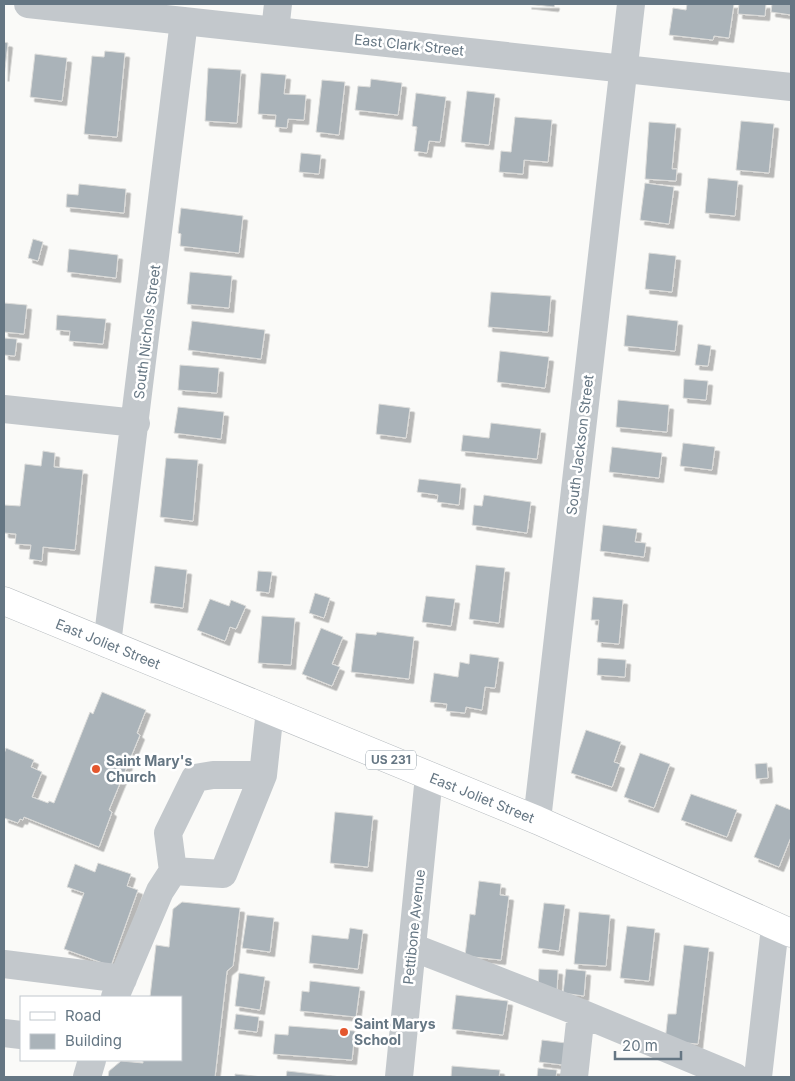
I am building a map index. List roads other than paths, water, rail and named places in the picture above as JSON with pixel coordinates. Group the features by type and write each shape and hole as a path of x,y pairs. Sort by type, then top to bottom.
{"main road":[{"name":"East Joliet Street","path":"4,601 537,820 783,930"}],"street":[{"name":"East Clark Street","path":"28,4 791,87"},
{"path":"275,31 278,4"},
{"name":"South Jackson Street","path":"537,820 631,4"},
{"name":"South Nichols Street","path":"107,644 136,423 184,21"},
{"path":"4,409 136,423"},
{"path":"173,871 223,874 263,775 270,710"},
{"path":"4,964 119,988 160,891 173,871 168,834 195,778 213,775 263,775"},
{"name":"Pettibone Avenue","path":"399,1077 429,776"},
{"path":"758,1077 783,930"},
{"path":"412,947 582,1013 735,1077"},
{"path":"574,1077 582,1013"},
{"path":"4,1034 20,1035"},
{"path":"87,1077 92,1061"}],"place":[{"name":"Saint Mary's Church","path":"96,769"},
{"name":"Saint Marys School","path":"344,1032"}]}
